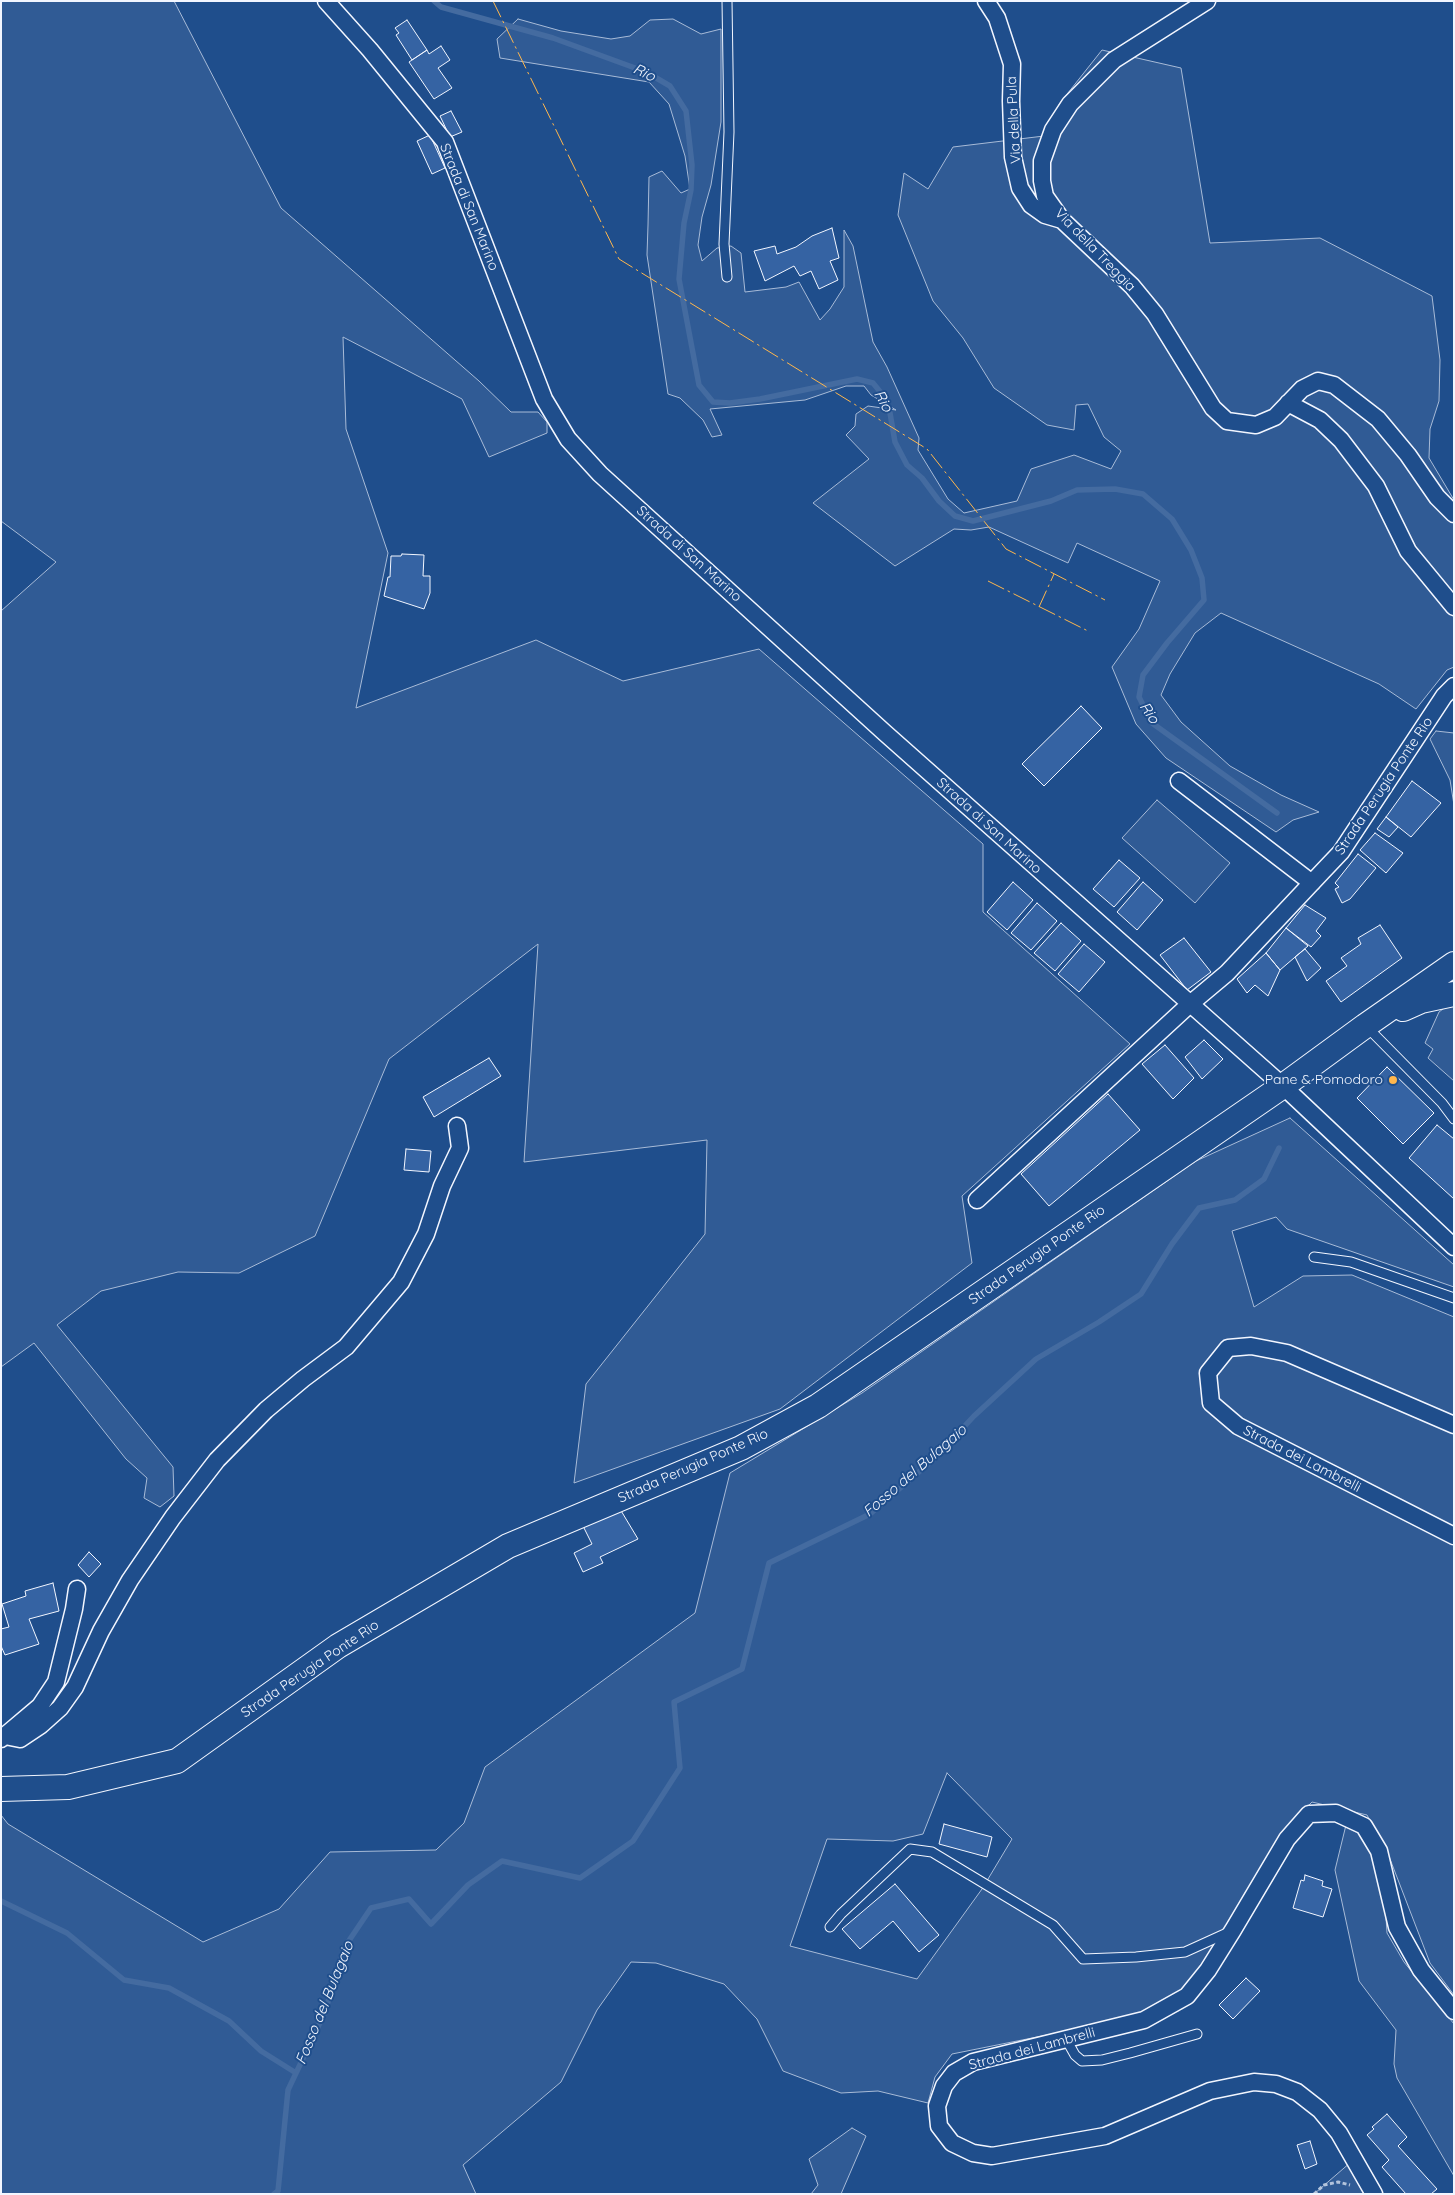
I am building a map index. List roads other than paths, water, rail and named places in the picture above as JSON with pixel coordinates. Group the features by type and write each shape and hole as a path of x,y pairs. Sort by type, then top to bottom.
{"main road":[{"name":"Strada Perugia Ponte Rio","path":"1,1789 68,1786 177,1761 338,1646 508,1546 741,1448 818,1406 1283,1086 1454,964"},
{"name":"Strada Perugia Ponte Rio","path":"1365,1026 1421,1001 1454,994"}],"street":[{"name":"Strada di San Marino","path":"326,1 370,50 445,142 544,399 568,439 600,474 848,700 1190,1004"},
{"name":"Via della Pula","path":"986,1 997,18 1012,64 1013,157 1020,188 1030,205 1045,215 1062,220"},
{"name":"Via della Treggia","path":"1207,1 1114,60 1070,104 1053,130 1042,161 1042,181 1045,196 1062,220 1132,286 1155,314 1213,408 1227,421 1256,425 1275,417 1302,389 1318,381 1334,385 1378,419 1408,455 1437,497 1454,514"},
{"path":"1288,403 1320,420 1341,440 1376,486 1408,551 1454,607"},
{"name":"Strada Perugia Ponte Rio","path":"978,1200 1190,1004 1227,973 1341,852 1413,746 1444,696 1454,686"},
{"path":"1179,781 1312,883"},
{"path":"1190,1004 1283,1086 1454,1248"},
{"path":"3,1738 20,1738 41,1725 60,1708 75,1687 101,1631 130,1580 173,1517 217,1460 266,1410 346,1347 401,1282 426,1234 442,1186 460,1148 457,1126"},
{"name":"Strada dei Lambrelli","path":"1454,1425 1287,1353 1251,1346 1228,1348 1208,1373 1211,1403 1238,1426 1454,1536"},
{"path":"3,1738 40,1706 56,1682 77,1589"},
{"name":"Strada dei Lambrelli","path":"1374,2194 1338,2133 1320,2110 1297,2092 1276,2084 1254,2082 1210,2092 1105,2136 992,2156 973,2153 952,2143 940,2126 937,2106 944,2086 954,2073 973,2062 1144,2020 1187,1996 1208,1970 1287,1839 1310,1814 1336,1814 1364,1826 1379,1851 1397,1928 1421,1970 1454,2011"}],"lane":[{"path":"726,1 729,132 724,244 727,277"},
{"path":"1365,1026 1442,1103 1454,1119"},
{"path":"1314,1258 1351,1262 1454,1298"},
{"path":"830,1928 841,1914 910,1849 932,1852 1053,1926 1083,1959 1136,1957 1185,1952 1233,1930"},
{"path":"1066,2039 1075,2055 1082,2061 1111,2058 1196,2034"}],"waterway":[{"name":"Rio","path":"434,1 441,7 553,38 646,72 670,86 686,111 692,165 691,190 684,223 679,279 699,385 713,402 730,403 760,399 857,379 873,383 882,394 890,413 895,442 907,465 922,478 939,501 955,516 973,521 1051,501 1077,490 1115,489 1143,494 1172,519 1191,550 1202,578 1204,600 1167,643 1143,675 1139,697 1152,723 1277,813"},
{"name":"Fosso del Bulagaio","path":"274,2194 278,2191 288,2090 325,2012 344,1948 371,1908 409,1899 431,1924 468,1885 502,1861 580,1878 633,1841 680,1768 674,1702 742,1669 769,1563 870,1514 934,1459 974,1416 1036,1359 1099,1322 1141,1294 1172,1244 1199,1208 1235,1200 1264,1179 1279,1148"},
{"path":"1,1901 67,1933 124,1980 169,1988 229,2021 261,2051 296,2073"}],"place":[{"name":"Pane & Pomodoro","path":"1393,1080"}]}
